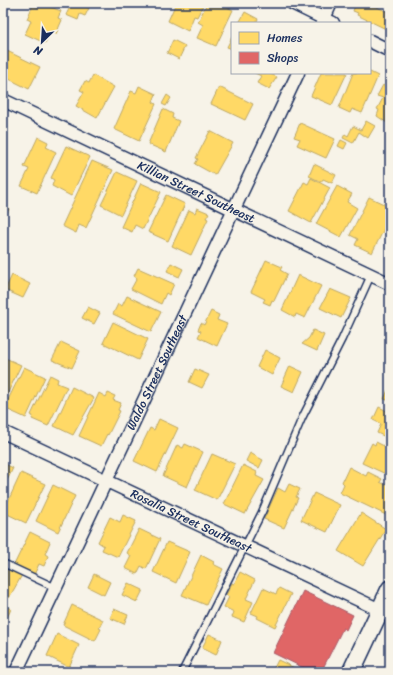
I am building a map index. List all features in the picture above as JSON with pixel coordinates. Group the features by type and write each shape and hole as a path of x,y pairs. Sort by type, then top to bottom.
{"main road":[{"path":"351,672 390,589"}],"street":[{"path":"292,3 326,22 331,3"},
{"path":"371,42 390,51"},
{"name":"Waldo Street Southeast","path":"16,672 298,74"},
{"name":"Killian Street Southeast","path":"3,100 390,284"},
{"name":"Rosalia Street Southeast","path":"3,432 380,610"}],"lane":[{"path":"182,672 262,512 302,418 358,305 371,275"},
{"path":"3,563 56,588"}],"building: Homes":[{"path":"40,3 61,11 58,18 62,20 56,34 51,31 45,43 25,34 31,21 27,19 33,5 38,8"},
{"path":"72,3 78,3 89,8 85,16 80,14 78,20 66,15"},
{"path":"176,3 204,3 197,17 194,16 188,31 168,21"},
{"path":"207,3 218,3 233,10 216,46 197,38 203,25 198,22"},
{"path":"356,3 368,3 390,13 390,20 386,29 357,15 358,13 353,11"},
{"path":"245,12 258,19 256,22 240,22"},
{"path":"231,39 231,49 227,47"},
{"path":"173,40 185,46 179,59 167,53"},
{"path":"7,51 40,67 29,89 3,76 3,59"},
{"path":"371,72 378,76 362,113 352,109 350,113 339,108 353,74 371,74"},
{"path":"257,74 270,74 277,77 269,89 257,83 261,76"},
{"path":"321,74 347,74 332,105 311,96"},
{"path":"93,75 114,87 97,118 76,106 84,92 80,90 85,81 89,83"},
{"path":"383,85 389,89 390,86 390,125 377,116 379,110 377,109 383,98 377,96"},
{"path":"139,86 156,94 153,102 156,104 139,141 114,129 131,91 136,93"},
{"path":"219,87 253,104 245,120 211,104"},
{"path":"167,95 171,98 166,106 162,104"},
{"path":"163,109 173,114 172,118 179,121 166,152 148,144"},
{"path":"366,121 375,126 368,138 359,132 353,143 343,138 345,134 348,136 353,126 361,130"},
{"path":"300,123 335,139 326,158 297,145 300,139 294,137"},
{"path":"210,131 233,143 215,175 195,164 198,159 196,158"},
{"path":"3,132 8,134 3,144"},
{"path":"38,137 48,142 46,147 56,152 37,193 21,186 29,169 24,167"},
{"path":"341,140 347,143 344,149 338,146"},
{"path":"66,146 90,157 71,196 52,186 54,180 51,178"},
{"path":"92,161 113,170 86,228 79,225 76,233 62,226"},
{"path":"314,164 336,175 332,183 323,179 321,182 309,176"},
{"path":"117,172 137,181 121,215 101,205"},
{"path":"311,178 330,188 311,223 289,211 304,182 308,184"},
{"path":"141,183 161,192 143,229 135,225 132,232 121,227"},
{"path":"337,186 352,194 347,202 357,208 341,237 316,224"},
{"path":"166,195 185,204 168,241 148,232"},
{"path":"369,197 390,207 390,217 372,253 355,245 358,239 350,235"},
{"path":"3,206 9,209 4,219 3,219"},
{"path":"197,208 209,213 206,218 208,219 191,255 172,246 189,210 195,213"},
{"path":"266,260 282,267 280,270 287,274 274,301 272,300 270,305 263,302 265,299 251,292"},
{"path":"171,263 183,269 179,277 167,271"},
{"path":"138,268 174,284 169,295 166,293 161,304 131,289 137,278 134,276"},
{"path":"12,275 30,284 23,298 5,290"},
{"path":"298,275 321,286 305,318 296,314 295,317 282,310"},
{"path":"330,289 351,298 341,318 320,308"},
{"path":"127,296 161,312 151,332 113,314 118,304 122,306"},
{"path":"88,307 100,313 94,324 82,318"},
{"path":"211,311 219,315 217,320 227,324 217,346 198,337 201,331 198,330 201,323 204,325"},
{"path":"113,322 148,339 138,360 103,343"},
{"path":"313,330 324,335 317,351 302,344 309,338"},
{"path":"61,342 80,351 72,368 52,360"},
{"path":"265,350 280,358 272,375 257,367"},
{"path":"3,357 21,365 3,403"},
{"path":"290,366 303,372 294,392 281,386"},
{"path":"24,367 45,377 26,418 4,408"},
{"path":"195,369 209,375 202,388 189,382"},
{"path":"50,375 58,379 57,383 67,387 48,426 32,419 33,416 31,415"},
{"path":"72,387 94,398 73,435 54,426"},
{"path":"388,390 390,391 390,401 384,399"},
{"path":"99,393 106,397 108,393 115,396 113,400 121,403 118,410 120,411 101,446 79,436"},
{"path":"379,407 389,412 390,410 390,439 377,433 381,424 373,420"},
{"path":"159,419 178,428 157,472 134,461 150,428 154,430"},
{"path":"376,442 390,449 390,476 362,463 372,443 375,445"},
{"path":"185,444 203,452 187,487 163,476 177,445 183,448"},
{"path":"250,453 263,460 259,468 246,461"},
{"path":"212,454 235,464 217,500 195,490"},
{"path":"3,463 13,468 3,489"},
{"path":"243,465 257,472 256,476 264,480 245,514 224,504"},
{"path":"349,467 366,476 368,472 382,479 380,482 390,487 390,508 386,515 340,493 344,484 342,482"},
{"path":"21,473 45,484 26,523 3,512"},
{"path":"289,484 300,489 296,497 298,498 284,528 264,519 278,488 285,492"},
{"path":"53,485 75,496 58,532 36,521"},
{"path":"314,493 340,505 327,532 301,520"},
{"path":"361,513 386,529 363,566 338,551"},
{"path":"123,515 136,521 118,557 102,550 104,546 98,542 110,517 120,522"},
{"path":"139,529 160,539 146,569 141,566 137,574 125,568 131,556 127,553"},
{"path":"30,532 50,542 45,554 48,556 44,566 39,564 34,575 14,565"},
{"path":"167,542 190,552 176,583 153,572"},
{"path":"201,555 223,569 206,605 182,595"},
{"path":"3,566 22,575 9,598 3,596"},
{"path":"240,572 255,580 246,599 253,602 244,622 232,617 234,612 224,607 229,597 226,595"},
{"path":"94,574 110,582 104,595 88,587"},
{"path":"128,583 143,590 137,602 122,595"},
{"path":"263,588 276,594 279,588 291,594 275,627 257,618 258,616 251,613"},
{"path":"3,605 11,609 3,627"},
{"path":"72,605 103,620 99,628 101,629 95,641 63,625"},
{"path":"114,609 128,615 124,624 110,618"},
{"path":"57,634 79,645 69,667 47,656"},
{"path":"209,634 222,640 216,655 202,648"},
{"path":"278,660 303,672 272,672"},
{"path":"124,669 135,672 123,672"}],"building: Shops":[{"path":"303,591 353,615 346,630 343,628 321,672 312,672 273,653"}]}
